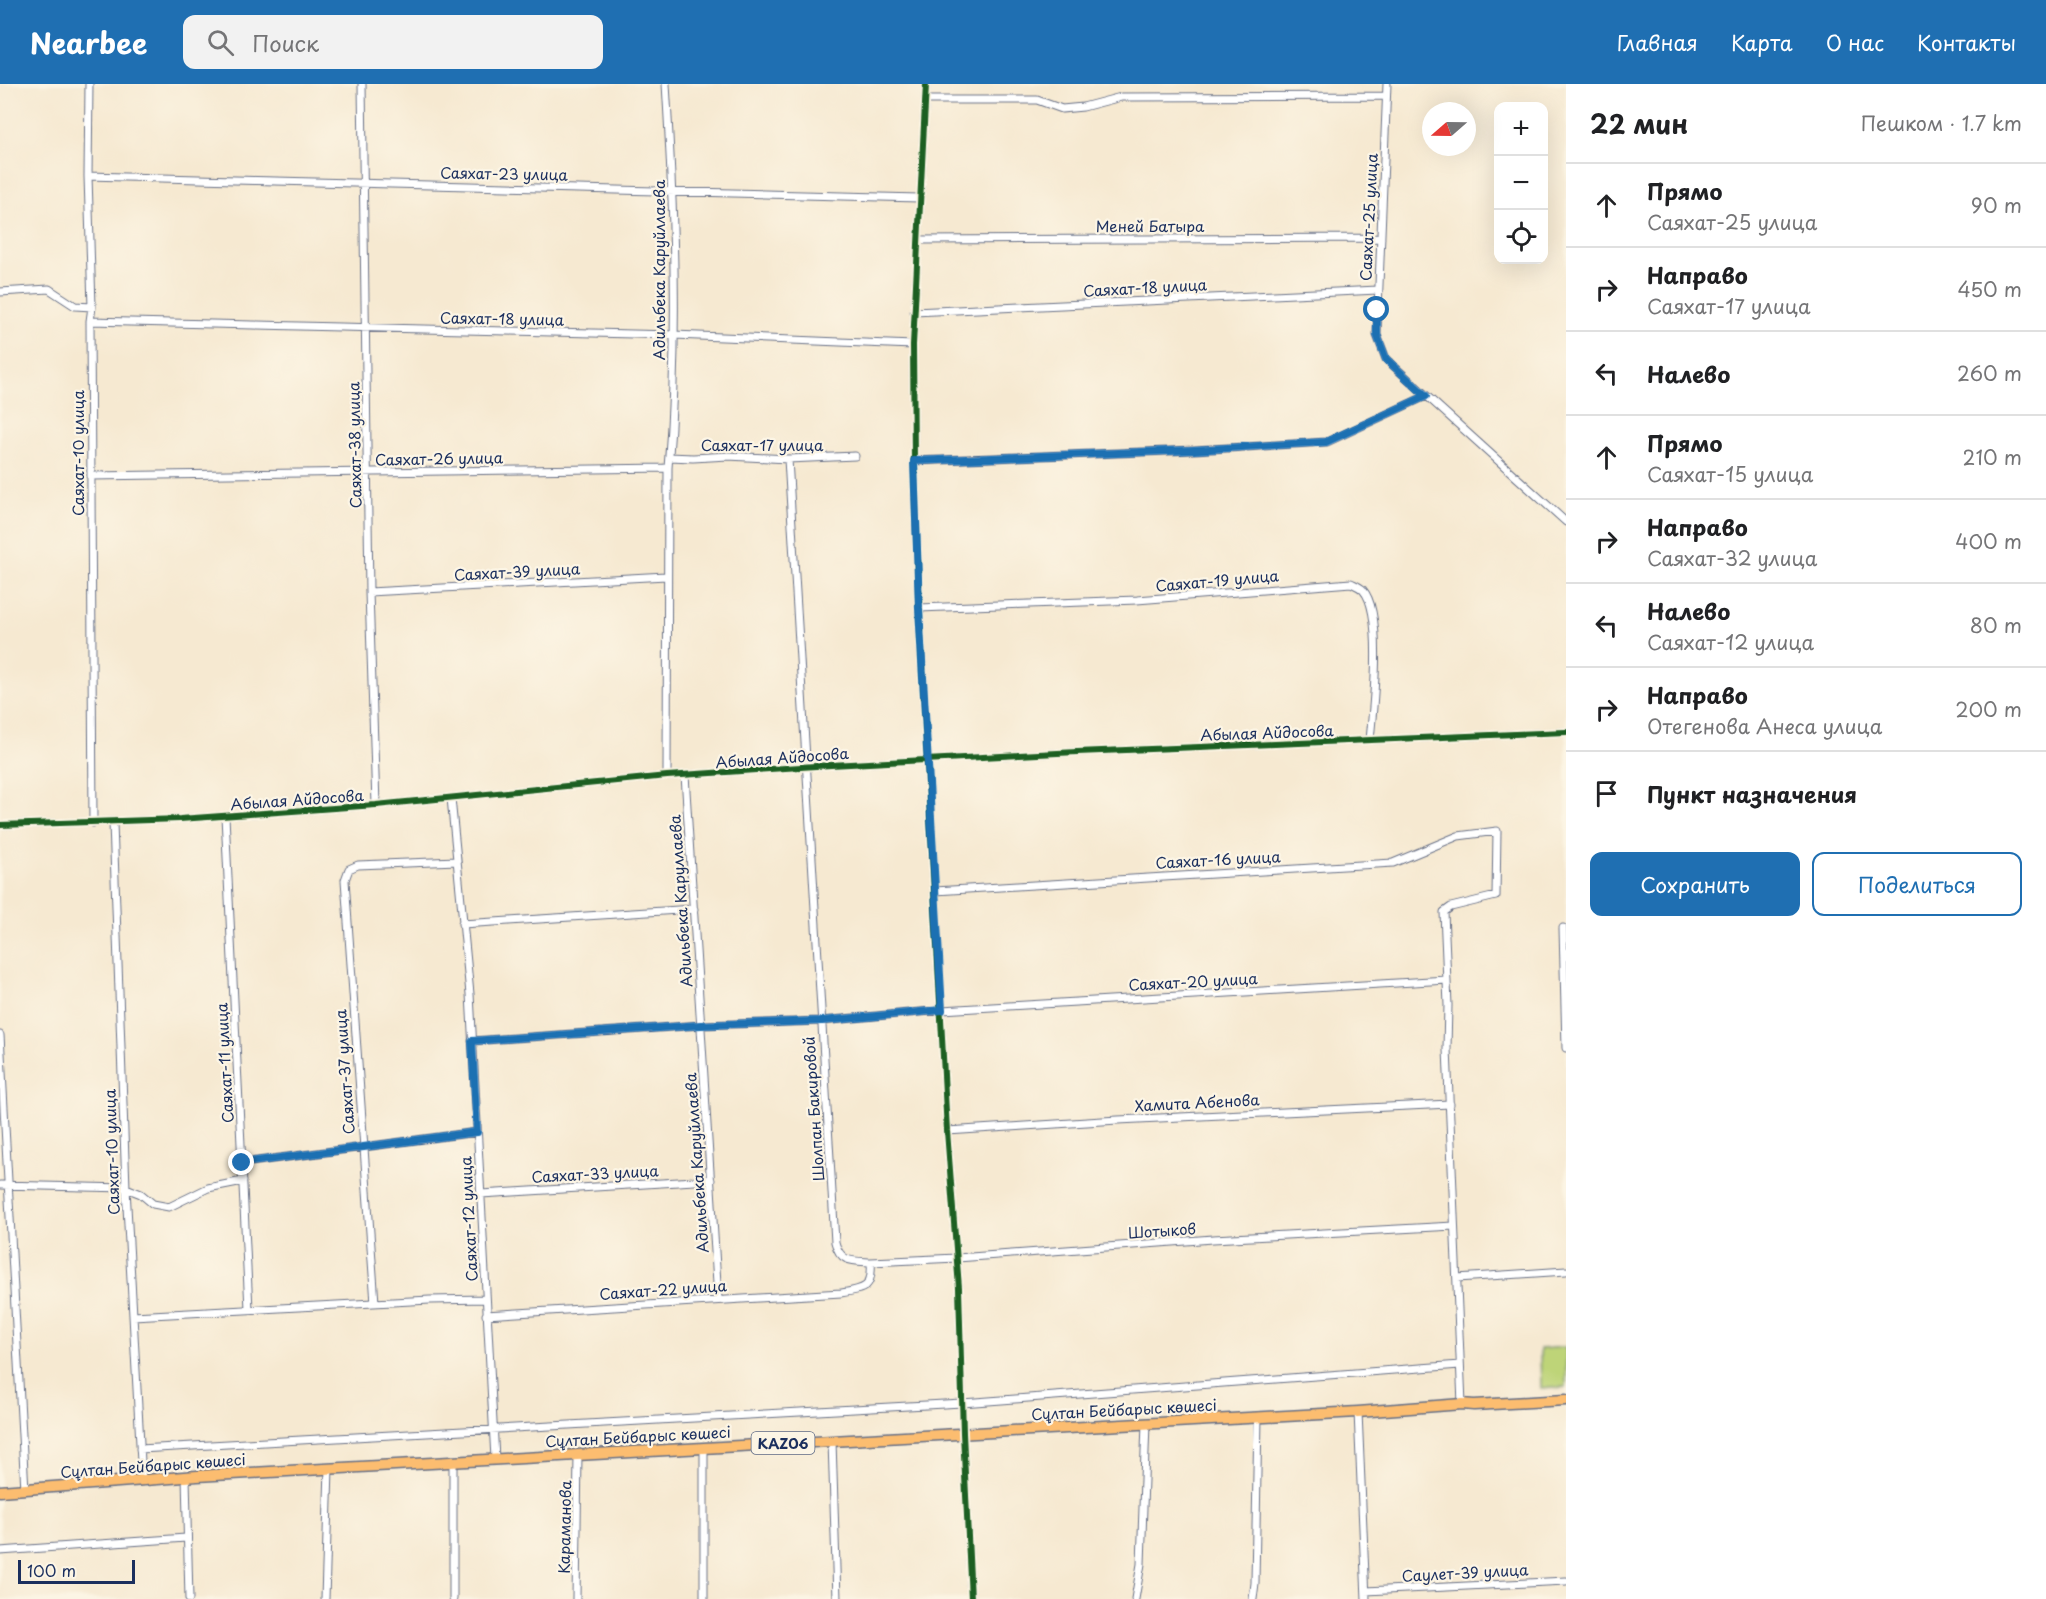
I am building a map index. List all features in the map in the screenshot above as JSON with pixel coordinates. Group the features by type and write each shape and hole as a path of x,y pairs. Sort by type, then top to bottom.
{"main road":[{"name":"Сұлтан Бейбарыс көшесі","path":"0,1491 329,1468 1566,1400"}],"street":[{"name":"Саяхат-10 улица","path":"89,84 93,823"},
{"name":"Саяхат-38 улица","path":"362,84 369,592 376,805"},
{"name":"Адильбека Каруйллаева","path":"666,84 673,193 674,335 669,457"},
{"path":"926,84 914,312 914,461 919,608 947,1131 957,1258 971,1599"},
{"name":"Саяхат-25 улица","path":"1387,84 1377,335 1386,359 1566,522"},
{"path":"926,100 1037,100 1062,109 1083,107 1121,97 1386,96"},
{"name":"Саяхат-23 улица","path":"88,176 919,198"},
{"name":"Меней Батыра","path":"919,240 1381,238"},
{"path":"0,292 49,289 75,306 92,307"},
{"name":"Саяхат-18 улица","path":"914,312 1378,290"},
{"name":"Саяхат-18 улица","path":"90,321 674,335 913,345"},
{"path":"914,461 1194,450 1326,442 1426,396"},
{"name":"Саяхат-17 улица","path":"669,457 728,456 788,459 855,456"},
{"path":"667,776 666,576 669,457"},
{"name":"Шолпан Бакировой","path":"788,459 835,1242 837,1251 843,1257 871,1262"},
{"name":"Саяхат-26 улица","path":"90,476 668,468"},
{"name":"Саяхат-39 улица","path":"369,592 666,576"},
{"name":"Саяхат-19 улица","path":"919,608 1137,600 1351,583 1363,589 1371,604 1377,672 1370,740"},
{"name":"Абылая Айдосова","path":"0,825 113,823 225,816 376,805 667,776 928,760 1111,750 1566,732"},
{"name":"Адильбека Каруллаева","path":"685,775 701,1025"},
{"name":"Саяхат-12 улица","path":"451,798 470,994 495,1459"},
{"name":"Саяхат-11 улица","path":"225,816 249,1310"},
{"name":"Саяхат-10 улица","path":"113,823 126,1188 142,1480"},
{"name":"Саяхат-16 улица","path":"935,891 1393,863 1458,836 1497,831 1496,896 1451,907 1444,912 1447,980"},
{"name":"Саяхат-37 улица","path":"375,1303 345,880 349,869 358,866 457,861"},
{"path":"462,924 694,909"},
{"path":"1563,927 1566,1048"},
{"path":"1447,980 1462,1404"},
{"name":"Саяхат-20 улица","path":"472,1041 701,1025 822,1021 942,1010 1447,980"},
{"name":"Адильбека Каруйллаева","path":"701,1025 717,1299"},
{"path":"0,1035 4,1185 25,1490"},
{"name":"Хамита Абенова","path":"947,1131 1118,1120 1450,1104"},
{"path":"242,1163 477,1132"},
{"name":"Саяхат-33 улица","path":"481,1194 711,1180"},
{"path":"4,1185 126,1188 141,1194 153,1204 169,1207 208,1188 243,1181"},
{"name":"Шотыков","path":"871,1262 1213,1239 1455,1226"},
{"name":"Саяхат-22 улица","path":"486,1315 842,1293 860,1290 868,1285 872,1275 871,1262"},
{"path":"1456,1278 1566,1271"},
{"path":"133,1316 486,1299"},
{"path":"141,1449 962,1403 1460,1365"},
{"path":"1358,1412 1366,1595"},
{"path":"1253,1599 1256,1583 1258,1417"},
{"path":"1135,1599 1141,1564 1146,1424"},
{"path":"832,1441 837,1599"},
{"path":"704,1448 704,1599"},
{"name":"Караманова","path":"576,1599 578,1455"},
{"path":"453,1462 453,1599"},
{"path":"325,1599 329,1468"},
{"path":"186,1477 189,1599"},
{"path":"0,1551 186,1538"},
{"name":"Саулет-39 улица","path":"1366,1595 1566,1581"}],"green space":[{"path":"1566,1347 1566,1387 1541,1389 1540,1349"}],"cycle path":[{"path":"926,84 913,345 914,461 919,608 947,1131 959,1288 971,1599"},
{"path":"0,825 180,819 376,805 667,776 831,765 1077,752 1566,732"}],"route":[{"path":"242,1163 477,1132 472,1041 701,1025 822,1021 942,1010 919,608 914,461 1194,450 1326,442 1426,396 1386,359 1377,335 1377,310"}]}
